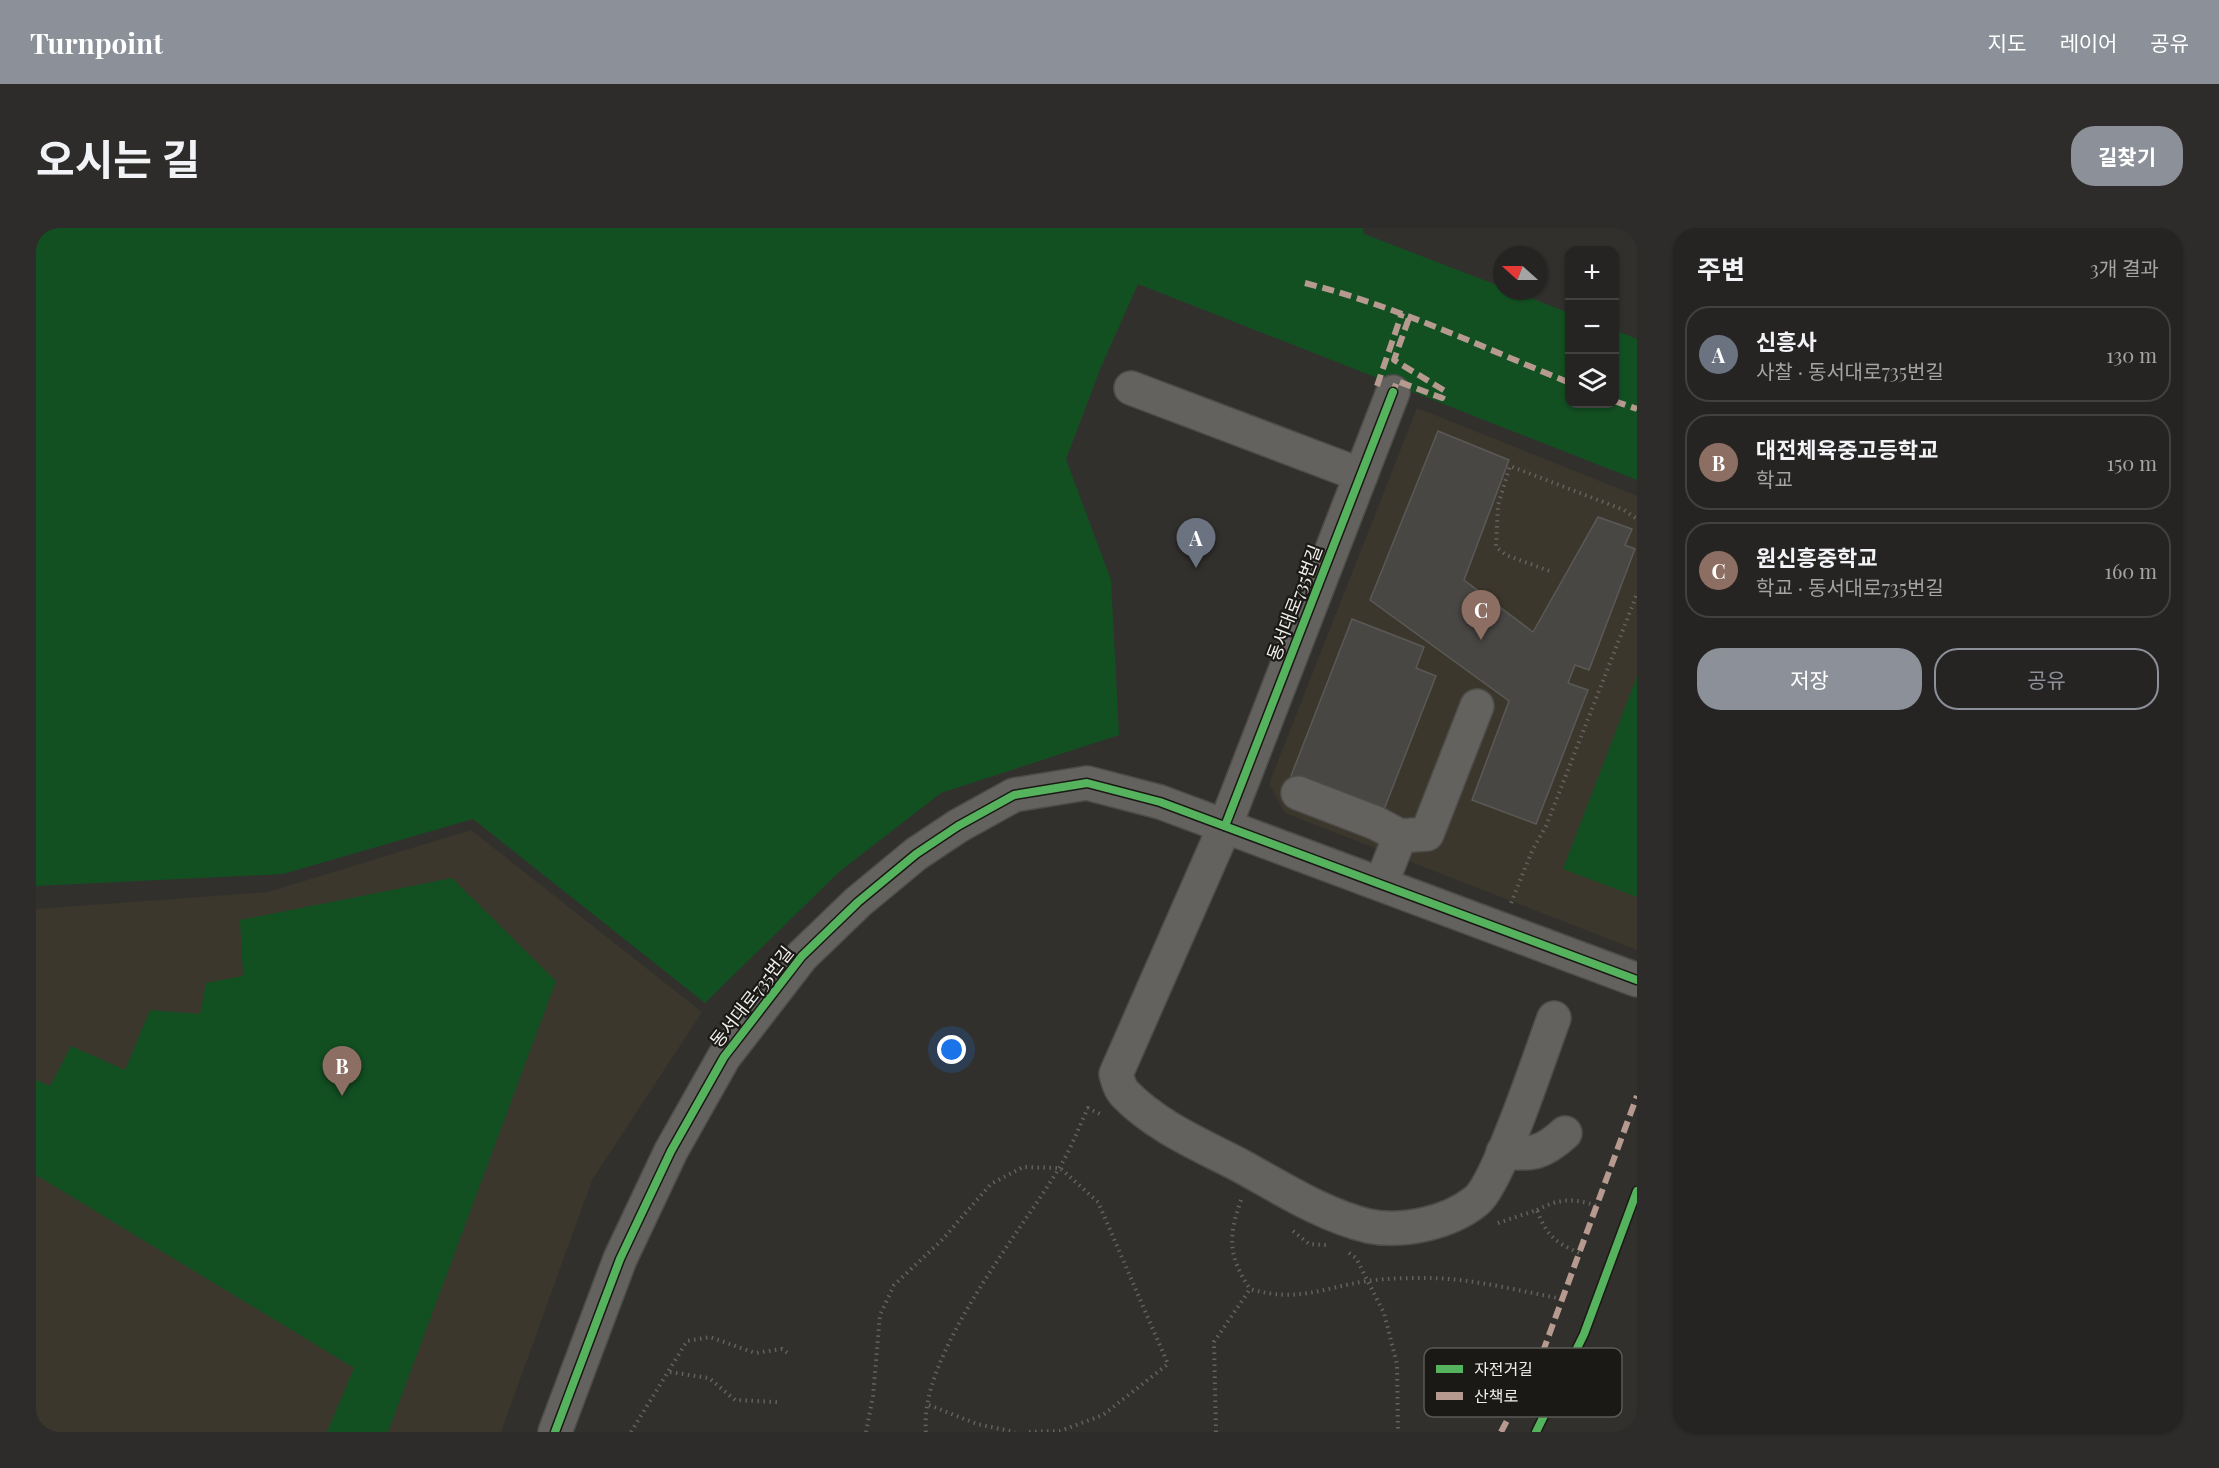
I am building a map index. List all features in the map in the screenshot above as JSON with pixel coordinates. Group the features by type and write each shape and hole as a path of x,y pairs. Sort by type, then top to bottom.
{"street":[{"path":"1131,388 1361,475"},
{"name":"동서대로735번길","path":"1225,826 1393,392"},
{"path":"1298,793 1376,823 1400,836 1427,834 1477,706"},
{"name":"동서대로735번길","path":"555,1432 620,1259 671,1152 724,1058 802,956 858,902 916,854 958,826 1014,795 1087,783 1160,802 1637,980"},
{"path":"1225,826 1116,1074 1123,1092 1151,1117 1335,1215 1370,1226 1408,1226 1446,1219 1478,1200 1494,1177 1554,1018"},
{"path":"1381,884 1400,836"},
{"path":"1503,1152 1526,1154 1547,1149 1566,1133"}],"path":[{"path":"1549,571 1506,555 1496,547 1498,505 1510,466 1624,510 1637,519"},
{"path":"1500,929 1532,851 1546,826 1637,594"},
{"path":"866,1432 873,1396 880,1315 894,1285 941,1241 991,1184 1023,1167 1060,1168 1098,1202 1168,1364 1103,1415 1060,1431 1025,1432"},
{"path":"926,1432 934,1377 957,1326 1060,1168"},
{"path":"1537,1210 1556,1200 1575,1198 1597,1206"},
{"path":"1242,1199 1231,1228 1232,1254 1250,1290 1270,1295 1305,1296 1368,1281 1432,1278 1485,1284 1563,1299"},
{"path":"1341,1247 1356,1258 1384,1313 1397,1364 1398,1432"},
{"path":"1216,1432 1214,1342 1250,1290"},
{"path":"631,1432 687,1341 710,1337 755,1353 782,1348 789,1354"},
{"path":"669,1372 709,1378 735,1400 777,1402"},
{"path":"929,1405 977,1424 1016,1432"}],"shaded area":[{"path":"1417,408 1637,496 1637,950 1285,813 1269,784"},
{"path":"471,830 702,1012 592,1180 501,1432 36,1432 36,909 268,892"}],"green space":[{"path":"36,228 1363,228 1364,234 1493,284 1493,300 1536,300 1565,311 1565,408 1619,408 1619,332 1637,339 1637,480 1138,284 1101,367 1066,459 1111,580 1119,735 941,793 839,872 705,1003 473,819 283,874 36,886"},
{"path":"1637,676 1637,897 1563,869"},
{"path":"452,878 556,981 388,1432 327,1432 354,1368 36,1175 36,1080 50,1086 71,1046 125,1070 150,1010 200,1014 206,983 243,976 240,920"}],"building":[{"path":"1438,431 1509,460 1464,580 1533,632 1598,517 1632,529 1625,545 1635,549 1589,670 1575,665 1568,683 1588,690 1536,824 1472,800 1509,701 1370,600"},
{"path":"1352,619 1424,647 1416,668 1436,676 1383,812 1291,776"}],"marked path":[{"path":"1305,283 1406,315 1565,381"},
{"path":"1377,386 1402,313"},
{"path":"1392,395 1397,381 1442,398 1445,391 1394,360 1409,318"},
{"path":"1619,403 1637,409"},
{"path":"1544,1348 1637,1096"},
{"path":"1501,1432 1509,1417"}],"cycle path":[{"path":"1225,826 1393,392"},
{"path":"555,1432 620,1259 671,1151 724,1057 802,956 858,902 916,854 958,826 1014,795 1087,783 1160,802 1637,980"},
{"path":"1577,1348 1637,1191"},
{"path":"1536,1432 1543,1417"}],"place":[{"name":"신흥사","path":"1196,568"},
{"name":"원신흥중학교","path":"1481,640"},
{"name":"대전체육중고등학교","path":"342,1096"}]}
